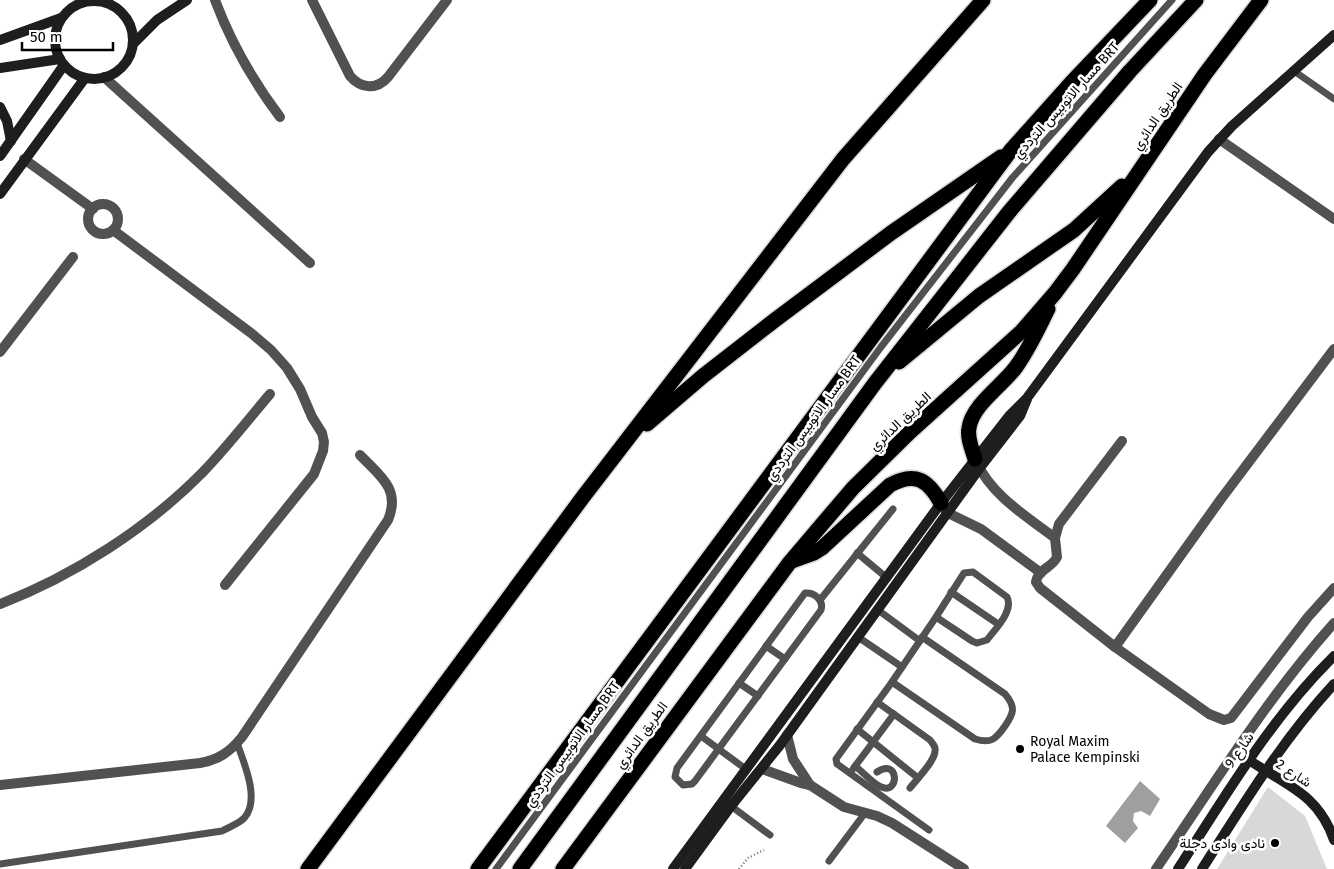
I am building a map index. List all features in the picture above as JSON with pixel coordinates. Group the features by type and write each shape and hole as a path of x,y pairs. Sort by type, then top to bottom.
{"highway":[{"path":"308,869 624,444 844,160 983,0"},
{"path":"478,869 1011,150 1150,0"},
{"name":"الطريق الدائري","path":"520,869 875,383 1009,212 1130,71 1196,0"},
{"name":"الطريق الدائري","path":"563,869 790,562 853,488 910,432 1022,331 1055,293 1144,165 1204,74 1261,0"},
{"path":"624,444 703,376 775,320 891,233 1011,150"},
{"path":"875,383 980,296 1074,230 1144,165"},
{"path":"977,464 969,439 968,429 971,420 980,406 1015,369 1037,332 1055,293"},
{"path":"790,562 822,548 890,485 902,478 921,480 935,493 944,508"}],"street":[{"path":"109,4 122,0"},
{"path":"132,44 157,20 187,0"},
{"path":"215,0 233,42 247,68 280,117"},
{"path":"312,0 350,76 357,83 371,87 381,84 388,77 447,0"},
{"path":"86,1 109,4 116,8 127,20 132,36 131,51 118,70 104,77 85,78 70,71 62,62 55,46 55,31 61,18 72,7 86,1"},
{"path":"0,40 61,18"},
{"path":"674,869 887,578 977,464 1008,416 1027,398 1198,164 1219,139 1294,71 1332,40"},
{"path":"0,68 62,62"},
{"path":"0,156 62,62"},
{"path":"104,77 310,263"},
{"path":"0,194 85,78"},
{"path":"0,107 7,121 11,141"},
{"path":"1219,139 1334,219"},
{"path":"24,159 93,209"},
{"path":"103,205 110,206 115,210 118,221 113,230 103,234 93,230 89,219 93,209 103,205"},
{"path":"113,230 251,332 271,350 294,378 323,438 321,459 314,474 224,585"},
{"path":"0,352 73,256"},
{"path":"1115,647 1221,499 1334,349"},
{"path":"0,604 78,566 132,532 156,514 202,473 223,451 270,394"},
{"path":"1122,441 1060,524 1055,538 1057,557 1053,564 1040,572 1037,579 1038,586 1115,647 1209,714 1224,720 1231,718 1308,617 1334,588"},
{"path":"0,786 200,763 221,757 237,743 388,520 392,507 391,492 383,478 360,455"},
{"path":"977,464 997,493 1055,538"},
{"path":"944,508 981,529 1040,572"},
{"path":"685,869 762,769 878,610 944,508"},
{"path":"1156,869 1252,726 1305,656 1334,624"},
{"name":"شارع 9","path":"1178,869 1248,760 1284,713 1334,656"},
{"path":"1202,869 1264,771 1307,714 1334,684"},
{"path":"778,727 787,735 793,759 810,785"},
{"name":"شارع 2","path":"1248,760 1264,771 1282,779 1310,801 1322,814 1334,840"},
{"path":"762,769 810,785 844,807 877,816 897,825 964,869"}],"lane":[{"name":"مسار الاتوبيس الترددي BRT","path":"496,869 887,340 1014,177 1172,0"},
{"path":"1294,71 1334,98"},
{"path":"820,600 893,509"},
{"path":"857,553 887,578"},
{"path":"929,830 837,764 836,759 892,682 964,573 973,572 1007,597 1009,601 1008,610 987,640 977,643 936,617"},
{"path":"951,592 998,624"},
{"path":"808,593 820,600 821,610 719,749 692,784 683,785 675,777 677,768 766,646 803,595 808,593"},
{"path":"878,610 1005,694 1013,707 1012,715 998,736 983,742 975,739 892,682"},
{"path":"858,637 902,667"},
{"path":"766,646 785,659"},
{"path":"739,683 758,696"},
{"path":"877,702 930,740 934,745 936,752 933,758 910,788"},
{"path":"850,773 894,714"},
{"path":"856,729 918,778"},
{"path":"701,736 746,770"},
{"path":"0,864 222,831 245,818 252,804 249,778 237,743"},
{"path":"856,766 880,787 886,788 892,785 895,779 894,773 889,768 882,768 877,772"},
{"path":"732,806 770,835"},
{"path":"830,862 865,813"}],"path":[{"path":"739,869 748,858 764,850"}],"shaded area":[{"path":"1140,781 1160,799 1150,816 1141,811 1134,813 1133,821 1138,828 1125,843 1106,826"},
{"name":"نادى وادى دجلة","path":"1268,787 1305,816 1327,869 1217,869"}],"place":[{"name":"Royal Maxim Palace Kempinski","path":"1020,749"},
{"name":"نادى وادى دجلة","path":"1275,843"}]}
